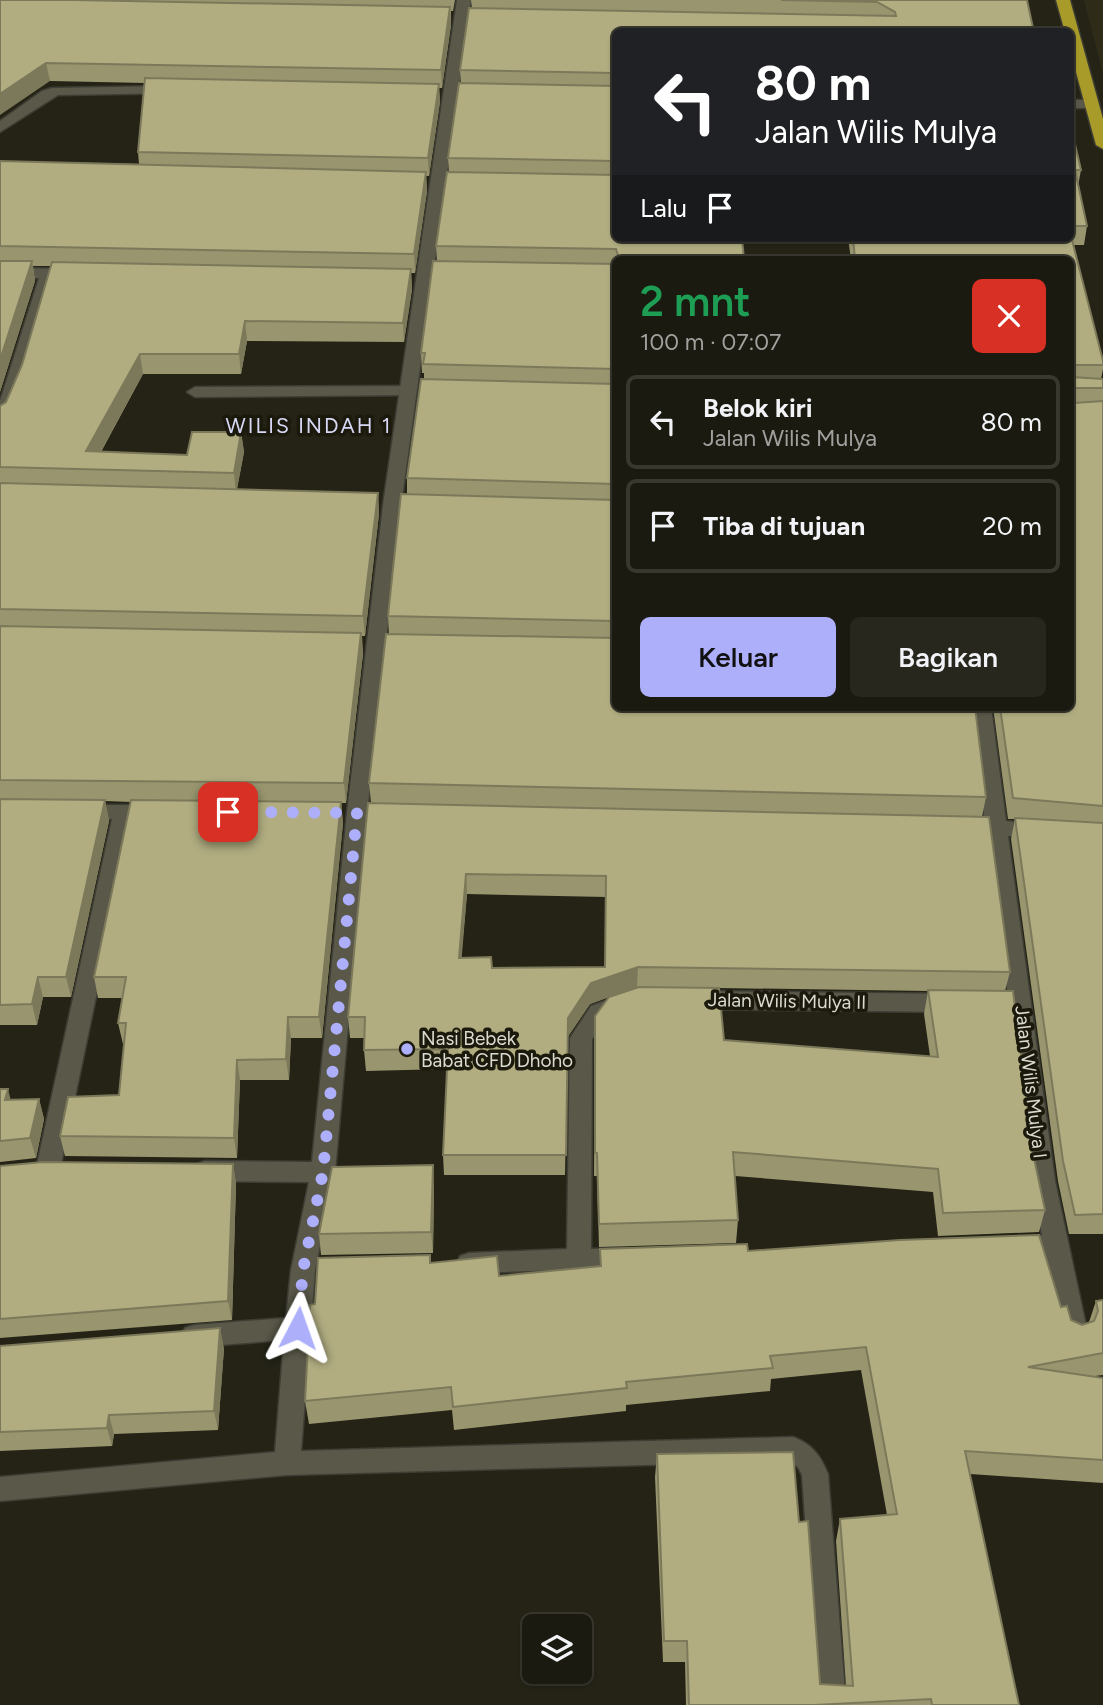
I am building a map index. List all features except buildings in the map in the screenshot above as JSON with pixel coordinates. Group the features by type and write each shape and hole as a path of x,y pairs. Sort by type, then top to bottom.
{"highway":[{"path":"1063,0 1071,28"},
{"path":"1074,39 1103,145"}],"street":[{"path":"287,1463 303,1270 323,1172 357,813 376,646 386,505 415,391 424,277 440,184 464,0"},
{"path":"0,128 47,94 57,91 194,91"},
{"path":"1074,104 1092,104"},
{"path":"0,273 90,274"},
{"path":"0,422 15,385 48,274"},
{"path":"195,392 415,391"},
{"path":"386,505 416,506"},
{"path":"354,645 399,646"},
{"name":"Jalan Wilis Mulya I","path":"981,711 1044,1181 1075,1335"},
{"path":"55,811 179,812"},
{"path":"75,1170 36,1170 124,812"},
{"path":"330,813 384,813"},
{"path":"941,827 1062,831"},
{"path":"579,1259 581,1038 598,1012 637,999"},
{"name":"Jalan Wilis Mulya II","path":"665,999 1021,1004"},
{"path":"185,1171 323,1172"},
{"path":"988,1247 1056,1245"},
{"path":"441,1264 647,1257"},
{"path":"303,1270 330,1269"},
{"path":"176,1338 298,1328"},
{"path":"0,1489 287,1463 793,1449 807,1458 814,1474 832,1705"}],"shaded area":[{"path":"1084,0 1103,0 1103,74"}],"place":[{"name":"Nasi Bebek Babat CFD Dhoho","path":"407,1049"}],"district":[{"name":"WILIS INDAH 1","path":"309,425"}],"route":[{"path":"228,812 357,813 323,1172 303,1270 298,1328"}]}
